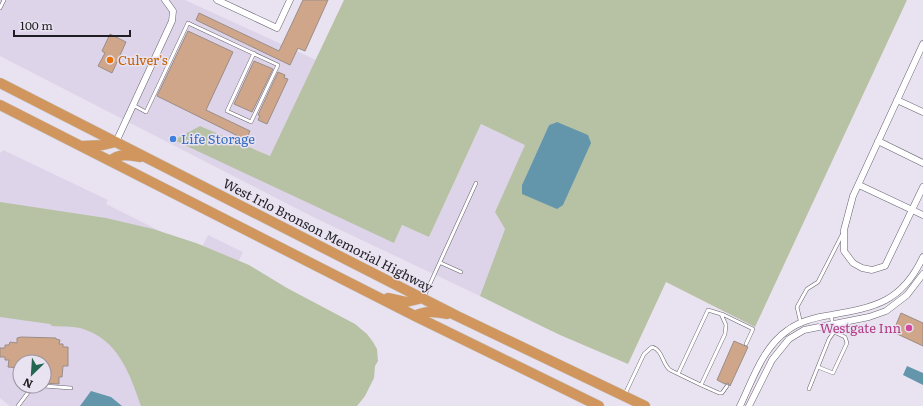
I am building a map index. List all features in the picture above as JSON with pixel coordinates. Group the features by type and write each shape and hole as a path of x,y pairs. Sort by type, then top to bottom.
{"highway":[{"name":"West Irlo Bronson Memorial Highway","path":"0,83 457,316 645,406"},
{"path":"0,105 415,316 599,406"},
{"path":"80,146 103,145 116,142"},
{"path":"110,161 116,156 123,155 148,158"},
{"path":"375,295 406,302 423,298"},
{"path":"415,316 422,312 432,311 457,316"}],"street":[{"path":"116,142 172,21 173,11 165,0"},
{"path":"217,0 277,28 290,0"},
{"path":"923,44 849,207 844,232 843,247 848,259 867,269 881,268 890,259 923,187"},
{"path":"917,58 923,61"},
{"path":"897,100 923,112"},
{"path":"878,141 923,163"},
{"path":"859,185 923,215"},
{"path":"740,406 770,346 788,329 814,318 863,309 886,301 898,293 918,268 923,257"},
{"path":"749,406 772,360 789,339 804,330 869,317 886,311 907,295 923,274"},
{"path":"801,324 804,330"}],"lane":[{"path":"0,8 4,0"},
{"path":"133,106 146,112 188,23 254,53 278,65 251,122 227,111 254,53"},
{"path":"423,298 476,183"},
{"path":"801,324 797,307 807,289 818,282 844,232"},
{"path":"440,263 461,272"},
{"path":"678,374 708,310 721,314 753,329 746,344"},
{"path":"701,385 725,334 726,325 721,314"},
{"path":"808,389 834,332 830,315"},
{"path":"818,368 833,373 846,343 845,337 834,332"},
{"path":"624,396 644,354 652,347 658,350 666,368 719,393 722,393 727,386"},
{"path":"52,387 71,388"},
{"path":"18,406 27,394"}],"shaded area":[{"path":"0,0 185,0 316,60 270,156 200,126 394,243 402,225 429,237 481,124 526,145 495,212 505,229 480,296 315,218 0,56"},
{"path":"3,150 108,200 106,204 200,251 208,235 243,252 170,406 10,406 0,398 0,153"}],"green space":[{"path":"344,0 907,0 755,327 666,282 628,364 560,335 480,296 505,229 495,212 525,145 481,124 429,237 402,225 394,243 174,140 200,126 270,156","holes":["557,122 522,185 549,125"]},
{"path":"0,202 106,218 153,229 196,243 249,265 287,288 355,324 367,334 377,349 378,361 375,366 374,378 365,396 357,406 141,406 132,381 120,358 104,340 93,333 77,327 52,326 50,324 0,317"}],"water":[{"path":"557,122 588,135 591,143 563,205 557,209 522,194 522,185 549,125"},
{"path":"907,366 923,373 923,385 903,375"},
{"path":"91,391 111,397 122,406 80,406"}],"building":[{"path":"303,0 328,0 305,51 298,48 290,65 196,20 199,13 279,51"},
{"path":"188,31 233,52 206,110 250,131 246,140 157,96"},
{"name":"Culver's","path":"110,34 126,42 112,73 98,66 105,53 102,51"},
{"path":"254,61 273,69 252,112 234,104"},
{"path":"278,72 285,75 284,78 288,79 267,124 258,120 260,116 258,115"},
{"name":"Westgate Inn","path":"901,313 923,323 923,346 893,332"},
{"path":"17,338 56,338 60,340 59,344 63,344 63,347 68,347 68,366 63,366 62,377 59,377 59,384 52,384 52,354 12,354 12,367 8,367 9,360 5,360 5,357 0,357 0,348 5,348 5,345 9,345 10,342 17,343"},
{"path":"734,341 748,347 730,386 728,383 725,384 717,380"}],"place":[{"name":"Culver's","path":"110,60"},
{"name":"Life Storage","path":"173,139"},
{"name":"Westgate Inn","path":"909,328"}]}
